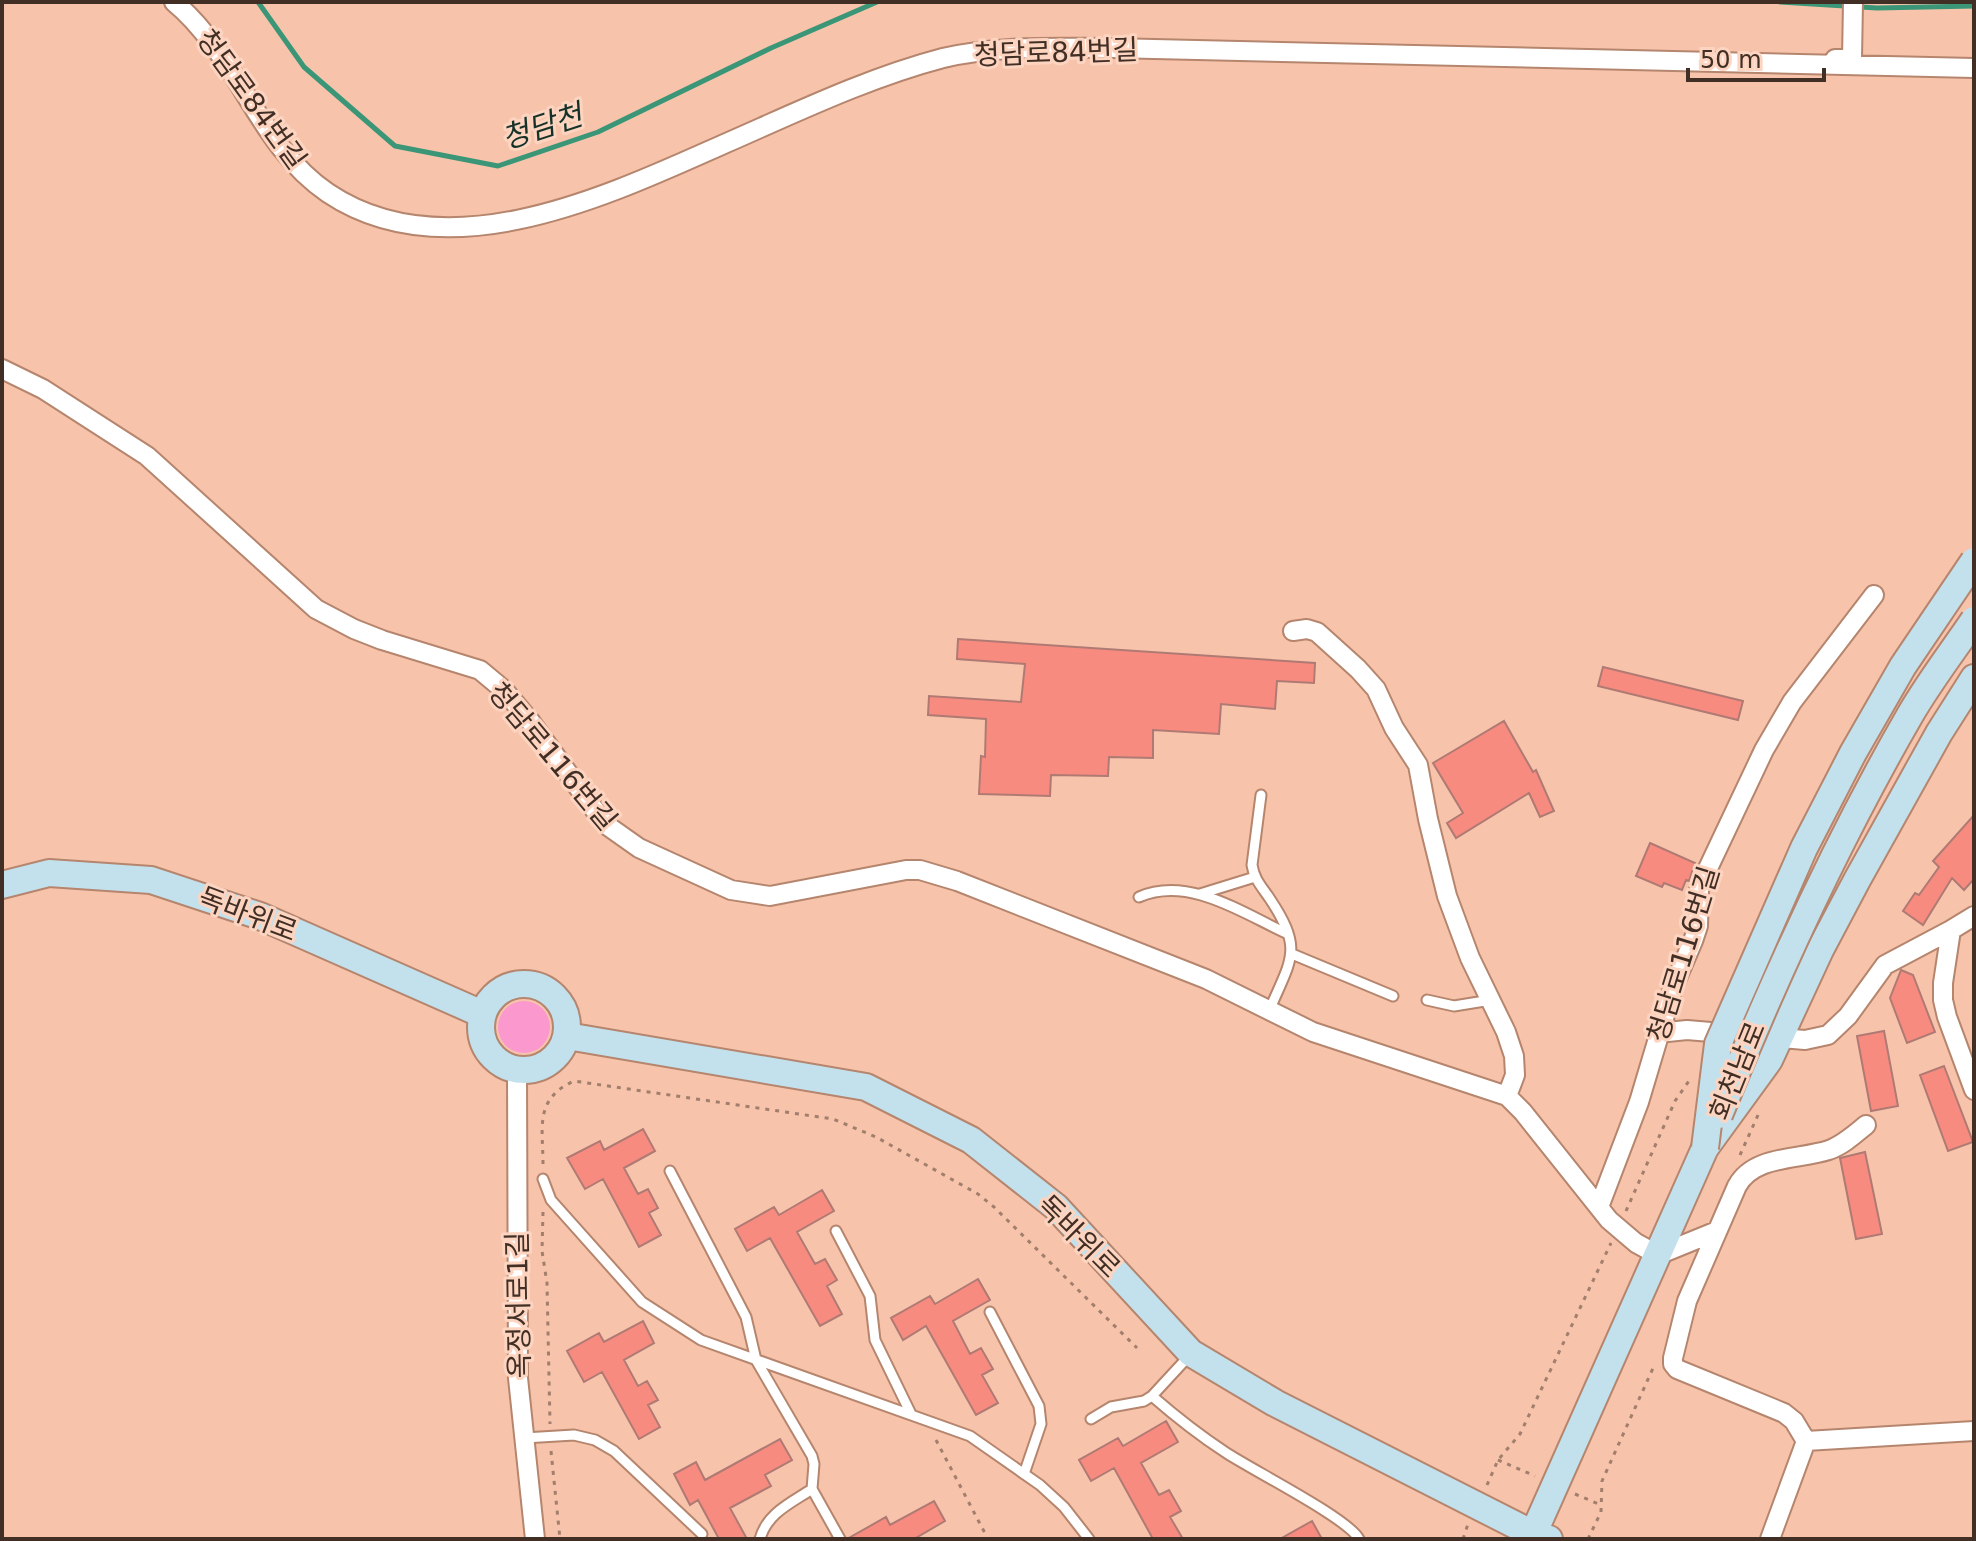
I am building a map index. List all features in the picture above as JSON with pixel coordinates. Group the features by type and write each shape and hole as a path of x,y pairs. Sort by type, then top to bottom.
{"main road":[{"path":"1705,1148 1718,1044 1798,862 1833,789 1903,666 1974,561"},
{"name":"회천남로","path":"1538,1537 1760,1014 1852,820 1911,713 1974,620"},
{"path":"1705,1148 1769,1060 1820,950 1857,880 1939,733 1974,678"},
{"name":"독바위로","path":"2,885 49,873 151,880 260,916 482,1014"},
{"path":"528,983 554,995 563,1007 567,1036 554,1059 530,1070 517,1070 491,1056 483,1043 480,1029 482,1014 500,990 513,984 528,983"},
{"name":"독바위로","path":"567,1036 866,1087 971,1140 1056,1207 1191,1353 1275,1403 1538,1537"}],"street":[{"name":"청담로84번길","path":"174,2 204,30 275,140 302,171 327,192 373,217 418,225 500,222 541,215 600,198 838,94 967,53 1019,48 1111,48 1974,68"},
{"path":"1549,60 1852,59 1853,2"},
{"name":"청담로116번길","path":"2,369 32,383 147,456 316,609 354,629 469,665 490,678 530,721 605,824 639,848 731,890 770,896 906,870 937,874 1206,979 1324,1036 1507,1096 1623,1234 1658,1255"},
{"name":"청담로116번길","path":"1599,1207 1639,1102 1674,985 1698,926 1699,890 1703,879 1764,750 1792,702 1874,595"},
{"path":"1293,631 1307,629 1317,632 1358,669 1376,689 1397,734 1412,753 1422,778 1428,819 1447,896 1470,958 1506,1032 1514,1056 1515,1075 1507,1096"},
{"path":"1658,1033 1687,1030 1805,1040 1828,1035 1848,1016 1885,965 1974,916"},
{"path":"1951,930 1943,1000 1974,1090"},
{"name":"옥정서로1길","path":"517,1070 518,1378 535,1539"},
{"path":"1806,1441 1794,1421 1784,1413 1674,1367 1673,1358 1687,1301 1740,1179 1750,1169 1828,1150 1866,1125"},
{"path":"1658,1255 1717,1231"},
{"path":"1806,1441 1974,1431"},
{"path":"1770,1539 1806,1441"}],"lane":[{"path":"1261,795 1252,865 1255,877 1274,906 1293,945 1269,1011"},
{"path":"1200,894 1255,877"},
{"path":"1139,897 1159,891 1200,894 1288,934"},
{"path":"1292,954 1393,996"},
{"path":"1427,1000 1454,1006 1491,1000"},
{"path":"670,1171 746,1317 756,1360 812,1456 812,1489 840,1539"},
{"path":"543,1179 551,1200 642,1302 701,1340 970,1436 1064,1507 1089,1539"},
{"path":"836,1231 870,1296 875,1340 911,1414"},
{"path":"990,1312 1039,1406 1041,1424 1024,1474"},
{"path":"1091,1419 1111,1407 1144,1401 1152,1396 1191,1353"},
{"path":"1152,1396 1227,1454 1338,1520 1359,1539"},
{"path":"524,1438 574,1435 595,1440 614,1451 702,1534"},
{"path":"760,1539 769,1520 778,1511 812,1489"}],"path":[{"path":"548,1390 547,1283 542,1251 543,1117 550,1096 558,1088 574,1081 833,1119 876,1137 978,1194 1137,1348"},
{"path":"1735,1165 1760,1110"},
{"path":"1588,1539 1601,1512 1602,1481 1659,1354"},
{"path":"925,1418 988,1539"},
{"path":"553,1474 560,1539"}],"shaded area":[{"path":"524,1001 542,1009 550,1027 542,1045 524,1053 506,1045 498,1027 506,1009"}],"building":[{"path":"958,639 1315,663 1314,683 1277,681 1275,709 1221,704 1219,734 1153,730 1153,758 1109,757 1108,776 1051,775 1050,796 979,794 981,756 985,757 986,719 928,715 929,696 1021,702 1025,664 957,659"},
{"path":"1603,667 1743,701 1738,720 1598,686"},
{"path":"1504,721 1533,772 1536,770 1554,811 1540,817 1529,793 1456,838 1447,823 1463,813 1433,763"},
{"path":"1974,815 1974,879 1964,890 1952,878 1923,925 1903,911 1939,867 1933,861"},
{"path":"1650,843 1695,863 1689,881 1686,880 1682,890 1664,883 1662,887 1636,876"},
{"path":"1901,970 1913,975 1935,1032 1907,1043 1890,998"},
{"path":"1884,1031 1898,1106 1871,1111 1857,1036"},
{"path":"1944,1066 1973,1142 1948,1151 1920,1075"},
{"path":"643,1129 655,1151 624,1168 638,1194 648,1189 658,1208 649,1213 661,1235 639,1247 603,1179 585,1189 567,1158 600,1141 604,1150"},
{"path":"1865,1152 1882,1234 1856,1239 1840,1158"},
{"path":"822,1190 834,1211 797,1232 815,1264 825,1259 837,1280 827,1286 842,1314 820,1326 770,1238 747,1251 735,1229 774,1207 779,1215"},
{"path":"978,1279 990,1300 953,1321 970,1354 981,1348 993,1369 982,1375 998,1403 976,1415 926,1326 903,1340 891,1318 930,1296 935,1304"},
{"path":"643,1321 654,1343 624,1360 638,1386 647,1381 658,1400 648,1405 660,1427 639,1439 602,1372 584,1382 567,1351 599,1333 604,1342"},
{"path":"1166,1421 1178,1442 1141,1463 1159,1495 1169,1490 1181,1511 1170,1517 1183,1539 1153,1539 1114,1468 1091,1481 1079,1460 1118,1438 1123,1446"},
{"path":"780,1439 792,1460 765,1475 771,1486 730,1508 747,1539 719,1539 698,1500 690,1505 674,1474 696,1462 705,1480"},
{"path":"934,1501 945,1521 914,1539 847,1539 886,1517 890,1525"},
{"path":"1312,1521 1322,1539 1280,1539"}],"waterway":[{"name":"청담천","path":"258,2 304,67 395,146 498,166 598,132 771,48 877,2"},
{"name":"청담천","path":"1780,2 1877,8 1974,6"}]}
